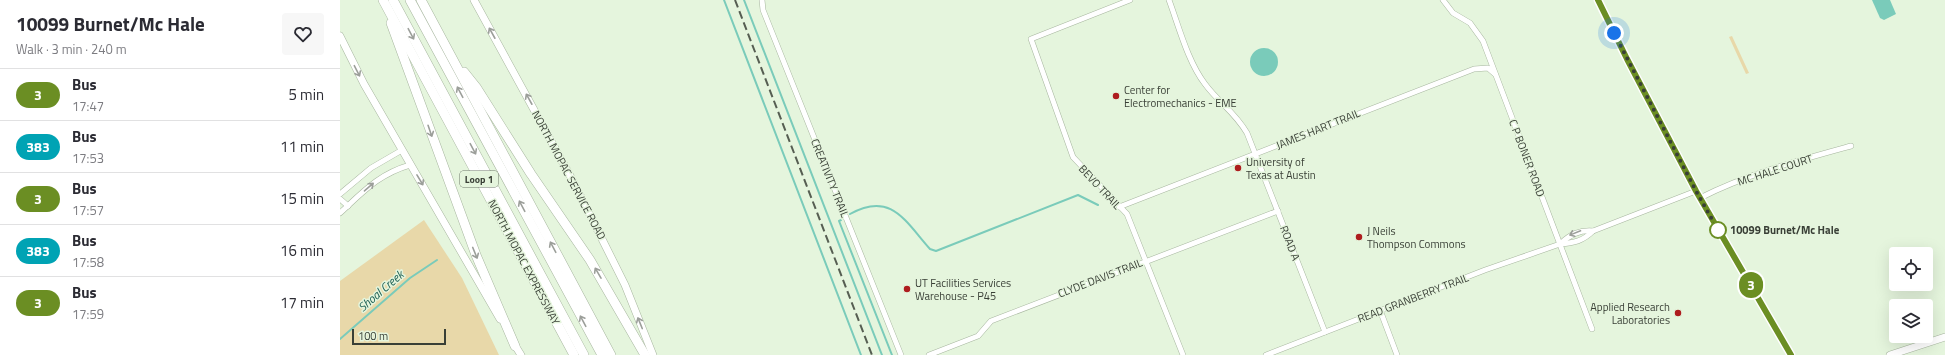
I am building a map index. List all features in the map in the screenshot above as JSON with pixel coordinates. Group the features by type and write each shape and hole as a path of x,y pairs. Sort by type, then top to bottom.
{"highway":[{"path":"410,0 602,355"},
{"name":"Loop 1","path":"421,0 611,355"},
{"path":"387,1 395,36 476,255 516,346"},
{"path":"387,1 584,355"},
{"name":"NORTH MOPAC EXPRESSWAY","path":"387,1 574,355"},
{"path":"448,51 476,86 531,174 586,254 645,355"}],"main road":[{"name":"NORTH MOPAC SERVICE ROAD","path":"474,0 574,183 625,285 653,355"},
{"path":"1598,0 1696,191 1791,355"},
{"path":"340,36 364,84 521,355"},
{"path":"1890,355 1945,337"}],"street":[{"name":"CREATIVITY TRAIL","path":"762,0 763,10 901,355"},
{"name":"BEVO TRAIL","path":"1130,0 1031,39 1073,157 1127,214 1183,355"},
{"name":"ROAD A","path":"1169,0 1198,74 1214,95 1240,121 1256,154 1325,332"},
{"name":"C P BONER ROAD","path":"1443,0 1452,13 1470,23 1483,41 1592,329"},
{"name":"JAMES HART TRAIL","path":"1119,207 1474,68 1488,68 1495,74"},
{"name":"MC HALE COURT","path":"1700,198 1716,190 1777,167 1851,146"},
{"path":"340,194 371,168 402,150"},
{"path":"340,213 372,184 385,175 393,170 410,165"},
{"name":"READ GRANBERRY TRAIL","path":"1266,355 1380,310 1560,244 1572,244 1586,238 1593,231 1696,191"},
{"path":"340,199 348,206"},
{"name":"CLYDE DAVIS TRAIL","path":"929,355 978,336 991,321 1145,260 1278,211"},
{"name":"READ GRANBERRY TRAIL","path":"1560,244 1569,235 1583,230 1593,231"},
{"path":"1380,310 1397,355"}],"shaded area":[{"path":"1732,36 1749,73 1746,74 1729,37"},
{"path":"424,220 462,278 499,355 340,355 340,281"}],"water":[{"path":"1872,0 1890,0 1896,14 1884,20 1880,18"},
{"path":"1264,48 1274,52 1278,62 1274,72 1264,76 1254,72 1250,62 1254,52"}],"waterway":[{"path":"724,0 861,355"},
{"path":"744,0 882,355"},
{"path":"850,214 864,208 876,206 887,208 896,212 913,228 930,249 936,251 1078,195 1098,205"},
{"path":"841,220 839,221 892,355"},
{"name":"Shoal Creek","path":"340,339 410,278 437,260"}],"railway":[{"path":"735,0 872,355"}],"bus line":[{"name":"3","path":"1598,0 1696,191 1791,355"}],"place":[{"name":"Center for Electromechanics - EME","path":"1116,96"},
{"name":"University of Texas at Austin","path":"1238,168"},
{"name":"10099 Burnet/Mc Hale","path":"1718,230"},
{"name":"J Neils Thompson Commons","path":"1359,237"},
{"name":"UT Facilities Services Warehouse - P45","path":"907,289"},
{"name":"Applied Research Laboratories","path":"1678,313"}],"route":[{"path":"1614,33 1696,191 1719,231 1718,230"}]}
